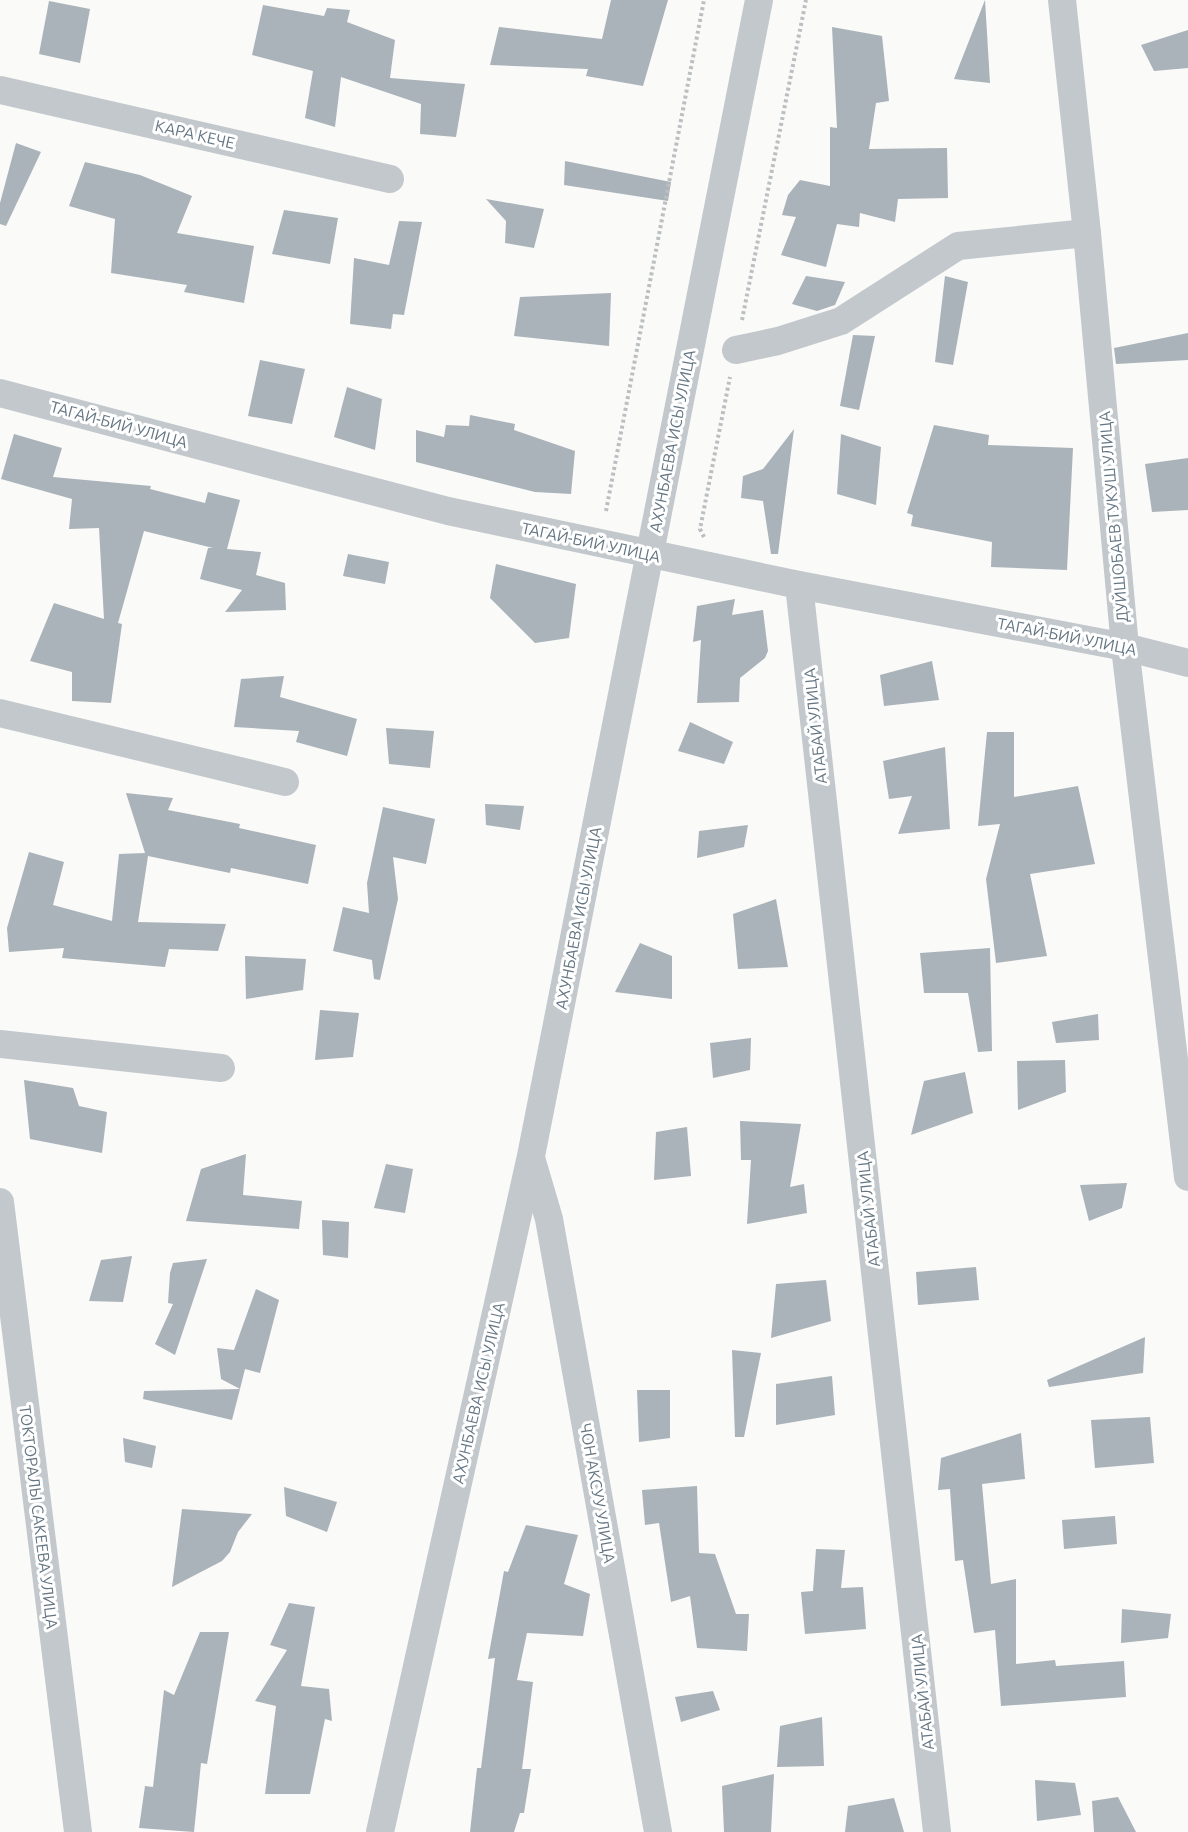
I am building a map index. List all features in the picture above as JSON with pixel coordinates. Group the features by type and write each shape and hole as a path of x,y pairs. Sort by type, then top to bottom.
{"street":[{"name":"АХУНБАЕВА ИСЫ УЛИЦА","path":"380,1832 531,1156 759,0"},
{"name":"ДУЙШОБАЕВ ТУКУШ УЛИЦА","path":"1062,0 1087,233 1125,647 1188,1177"},
{"name":"КАРА КЕЧЕ","path":"0,90 390,179"},
{"path":"736,350 778,341 841,321 958,246 1087,233"},
{"name":"ТАГАЙ-БИЙ УЛИЦА","path":"0,393 448,512 800,585 1125,647 1188,663"},
{"name":"АТАБАЙ УЛИЦА","path":"800,585 937,1832"},
{"path":"0,713 285,782"},
{"path":"0,1044 221,1068"},
{"name":"ЧОН АКСУУ УЛИЦА","path":"531,1156 549,1219 658,1832"},
{"name":"ТОКТОРАЛЫ САКЕЕВА УЛИЦА","path":"0,1202 78,1832"}],"path":[{"path":"606,511 704,0"},
{"path":"700,529 806,0"}],"building":[{"path":"611,0 668,0 643,86 586,76 588,69 490,65 499,27 602,39"},
{"path":"985,0 990,83 954,79"},
{"path":"49,1 90,9 80,63 39,54"},
{"path":"263,5 324,16 327,8 350,10 347,22 395,40 390,78 465,84 456,137 420,134 421,104 341,77 335,127 305,118 313,71 252,55"},
{"path":"832,27 882,36 889,101 876,103 869,149 947,148 948,198 898,199 895,222 860,213 859,227 837,224 826,267 781,255 796,217 782,215 788,195 800,180 830,186 830,127 837,128"},
{"path":"1188,30 1188,68 1154,71 1141,45"},
{"path":"16,143 41,152 6,226 0,224 0,203"},
{"path":"565,161 671,182 668,201 564,185"},
{"path":"85,162 140,175 192,196 177,233 254,246 244,303 184,292 187,285 111,273 115,219 69,206"},
{"path":"486,199 544,209 534,248 505,243 506,221"},
{"path":"284,210 338,218 330,264 272,254"},
{"path":"399,221 422,222 404,315 393,314 391,329 350,324 354,258 389,265"},
{"path":"806,276 845,282 835,305 817,311 792,304"},
{"path":"945,276 968,282 953,365 935,362"},
{"path":"611,293 609,346 514,336 520,297"},
{"path":"1188,333 1188,360 1116,364 1114,348"},
{"path":"853,335 875,336 859,410 840,406"},
{"path":"260,360 305,369 292,424 248,416"},
{"path":"347,387 382,399 375,450 334,437"},
{"path":"470,415 515,424 514,430 575,451 571,494 535,492 416,462 416,430 444,437 446,425 469,426"},
{"path":"934,425 989,435 988,445 1073,448 1067,570 991,567 992,542 911,526 913,515 907,513"},
{"path":"794,429 778,554 771,554 763,501 741,498 743,476 763,469"},
{"path":"14,434 62,448 53,477 151,486 150,489 205,503 208,492 240,500 227,549 261,552 256,575 285,583 286,610 225,612 242,590 200,579 208,548 213,548 144,531 118,623 122,624 111,703 72,701 72,672 30,661 54,603 104,619 99,528 69,529 72,499 1,479"},
{"path":"841,434 881,447 876,505 837,494"},
{"path":"1188,458 1188,510 1152,512 1145,464"},
{"path":"348,554 389,562 385,584 343,576"},
{"path":"496,564 576,584 569,638 535,643 490,598"},
{"path":"735,599 732,615 763,610 768,651 765,658 740,678 739,702 697,703 701,640 693,642 697,606"},
{"path":"932,661 939,700 884,706 880,675"},
{"path":"284,676 280,697 357,719 347,756 296,742 299,731 234,727 241,679"},
{"path":"690,722 733,742 724,764 678,751"},
{"path":"386,728 434,731 430,768 389,764"},
{"path":"987,732 1014,732 1014,797 1078,786 1095,864 1030,874 1047,956 996,963 986,879 1000,824 978,826"},
{"path":"945,747 950,829 898,834 912,796 889,799 883,761"},
{"path":"126,793 173,798 168,810 240,824 239,828 316,845 308,884 231,868 230,873 148,856 138,922 226,924 218,951 169,949 165,967 62,958 64,948 9,952 7,928 29,852 64,862 53,905 112,921 119,854 145,853"},
{"path":"485,804 524,806 520,830 486,825"},
{"path":"383,807 435,819 426,864 393,857 398,899 380,980 374,979 372,960 333,951 343,907 369,913 367,883"},
{"path":"748,825 744,847 697,858 699,831"},
{"path":"776,899 788,967 738,969 733,914"},
{"path":"640,943 672,956 672,999 615,992"},
{"path":"990,948 992,1051 978,1052 968,993 924,993 920,953"},
{"path":"245,956 306,959 303,990 246,999"},
{"path":"320,1010 359,1013 353,1057 315,1060"},
{"path":"1098,1014 1099,1040 1056,1043 1052,1022"},
{"path":"751,1038 750,1070 713,1078 710,1043"},
{"path":"1065,1060 1066,1092 1018,1110 1017,1061"},
{"path":"965,1072 973,1113 911,1135 924,1081"},
{"path":"24,1080 73,1088 79,1106 107,1112 102,1153 30,1139"},
{"path":"740,1121 801,1124 790,1187 804,1184 807,1213 747,1224 751,1160 741,1160"},
{"path":"687,1127 691,1176 654,1180 656,1132"},
{"path":"246,1154 243,1195 302,1201 299,1229 186,1221 201,1169"},
{"path":"386,1164 413,1169 405,1213 374,1208"},
{"path":"1127,1183 1122,1208 1089,1221 1080,1185"},
{"path":"322,1220 349,1222 348,1258 323,1255"},
{"path":"132,1256 123,1302 89,1301 101,1260"},
{"path":"207,1259 175,1355 155,1344 173,1304 168,1303 173,1263"},
{"path":"976,1267 979,1300 918,1305 916,1272"},
{"path":"826,1280 831,1321 771,1338 776,1284"},
{"path":"256,1289 279,1300 260,1373 245,1369 240,1389 221,1379 217,1348 234,1350"},
{"path":"1145,1337 1143,1373 1049,1387 1047,1380"},
{"path":"732,1350 761,1353 744,1437 735,1437"},
{"path":"832,1376 835,1415 776,1425 776,1384"},
{"path":"240,1389 232,1420 143,1399 144,1391"},
{"path":"637,1390 670,1390 670,1438 639,1442"},
{"path":"1150,1417 1154,1463 1095,1468 1091,1420"},
{"path":"1021,1433 1025,1479 982,1484 991,1584 1016,1579 1016,1664 1055,1660 1056,1666 1124,1661 1126,1697 1001,1706 995,1630 974,1633 963,1560 955,1561 950,1489 938,1490 941,1458"},
{"path":"123,1438 156,1446 152,1468 125,1462"},
{"path":"697,1486 699,1553 715,1554 736,1614 749,1614 747,1651 697,1648 690,1596 671,1602 659,1523 645,1525 642,1490"},
{"path":"284,1487 337,1502 327,1532 286,1516"},
{"path":"182,1509 252,1514 238,1532 230,1552 222,1561 172,1587"},
{"path":"1115,1516 1117,1544 1064,1549 1062,1520"},
{"path":"526,1525 578,1535 564,1584 590,1594 583,1636 527,1633 517,1680 533,1682 522,1769 531,1769 524,1813 520,1813 514,1832 470,1832 477,1768 481,1768 495,1658 488,1659 504,1571 508,1572"},
{"path":"816,1549 845,1550 841,1588 863,1587 866,1629 805,1634 801,1592 813,1591"},
{"path":"289,1603 315,1607 301,1686 329,1689 332,1721 325,1719 310,1794 265,1794 276,1706 255,1701 287,1650 270,1645"},
{"path":"1122,1609 1171,1614 1168,1638 1121,1643"},
{"path":"200,1632 229,1632 207,1764 201,1763 194,1832 139,1828 145,1786 153,1787 164,1690 174,1695"},
{"path":"713,1691 720,1710 681,1722 675,1697"},
{"path":"822,1717 824,1766 777,1767 780,1726"},
{"path":"774,1774 771,1832 724,1832 722,1786"},
{"path":"1035,1780 1075,1783 1081,1815 1037,1821"},
{"path":"1118,1797 1136,1832 1094,1832 1092,1801"},
{"path":"894,1798 904,1832 845,1832 848,1806"}]}
